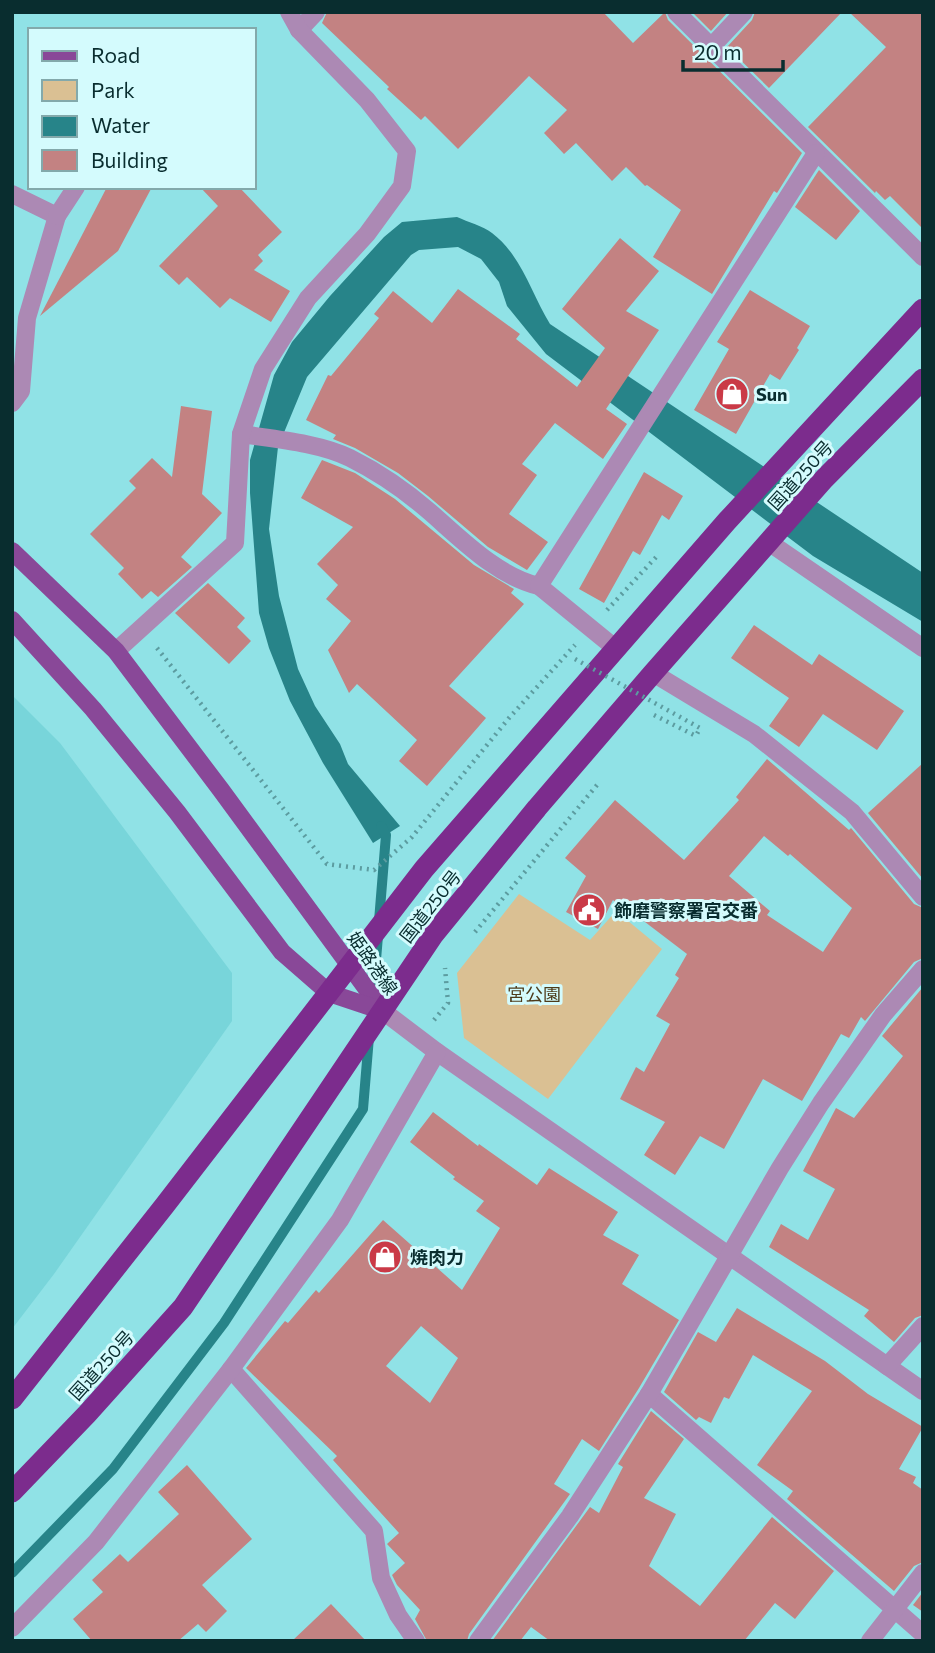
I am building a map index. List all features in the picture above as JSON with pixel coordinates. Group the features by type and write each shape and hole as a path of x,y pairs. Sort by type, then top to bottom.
{"highway":[{"name":"国道250号","path":"12,1399 424,869 727,521 923,309"},
{"name":"国道250号","path":"12,1492 87,1414 183,1307 434,934 537,808 824,479 923,379"}],"main road":[{"name":"姫路港線","path":"12,551 116,651 383,1011"},
{"name":"姫路港線","path":"12,620 93,709 177,812 282,952 329,993 383,1011"}],"street":[{"path":"116,651 235,543 241,434 263,369 308,298 367,234 402,186 407,151 366,100 299,30 289,12"},
{"path":"299,30 316,12"},
{"path":"676,12 923,257"},
{"path":"712,46 744,12"},
{"path":"539,586 816,153"},
{"path":"12,403 21,391 27,318 57,216 75,189"},
{"path":"12,194 57,216"},
{"path":"241,434 300,443 349,457 395,486 429,511 453,534 500,568 520,581 539,586 615,648"},
{"path":"770,543 923,648"},
{"path":"653,673 754,734 852,812 923,897"},
{"path":"478,1641 570,1516 649,1394 780,1168 821,1103 883,1015 923,969"},
{"path":"383,1011 436,1052 923,1391"},
{"path":"12,1628 96,1542 231,1369 340,1220 436,1052"},
{"path":"887,1366 923,1326"},
{"path":"231,1369 374,1531 382,1578 398,1615 416,1641"},
{"path":"649,1394 923,1634"},
{"path":"870,1641 923,1573"}],"path":[{"path":"141,628 327,864 374,870 412,837 509,718 663,549"},
{"path":"575,659 699,728 696,736 654,715"},
{"path":"646,724 676,687"},
{"path":"470,938 598,784"},
{"path":"419,1038 448,1003 445,968 452,959"}],"shaded area":[{"path":"12,695 60,743 232,973 232,1021 54,1274 12,1329"}],"green space":[{"name":"宮公園","path":"519,894 590,940 616,911 662,949 548,1099 464,1038 457,973"}],"water":[{"path":"457,217 480,226 502,242 519,264 550,324 923,573 923,622 813,556 546,354 507,306 499,282 481,259 458,247 419,250 411,255 307,377 278,447 269,529 279,596 298,669 315,706 340,744 348,764 400,826 373,843 323,763 290,701 269,648 259,613 250,460 274,375 292,342 330,296 384,237 402,222"}],"building":[{"path":"327,12 603,12 633,43 665,12 668,20 802,153 777,193 774,191 712,294 653,257 681,210 645,186 626,167 612,181 576,143 564,154 544,133 567,110 529,76 458,149 425,116 421,120 387,89 389,87 322,23"},
{"path":"692,12 728,12 711,31"},
{"path":"755,12 842,12 769,88 727,47 752,20"},
{"path":"849,12 923,12 923,229 890,196 885,200 876,191 875,193 808,127 886,47"},
{"path":"819,170 860,211 836,240 795,207"},
{"path":"106,189 151,189 118,251 40,316"},
{"path":"202,189 241,189 282,232 258,255 263,261 254,270 290,291 271,322 230,298 220,308 187,277 179,285 159,266 218,206"},
{"path":"620,238 659,271 626,311 659,330 606,409 627,424 603,459 555,423 522,464 537,475 509,514 548,542 527,570 488,547 398,473 355,448 333,439 336,435 306,420 328,375 331,376 379,318 374,314 393,291 432,323 458,289 520,334 516,339 577,387 605,348 562,309"},
{"path":"750,290 810,326 780,380 770,374 736,434 694,410 729,349 717,342"},
{"path":"181,406 212,411 202,494 222,513 181,557 192,567 158,597 151,591 142,599 118,574 124,568 90,534 136,488 129,481 152,458 172,477"},
{"path":"322,460 355,473 395,499 474,565 514,589 511,593 524,604 449,686 486,718 427,786 399,761 417,740 357,684 349,693 328,650 351,621 326,599 338,585 317,564 353,527 301,498"},
{"path":"644,472 683,496 669,520 662,515 640,555 633,551 604,603 579,589"},
{"path":"208,583 245,618 237,627 251,641 229,664 175,613"},
{"path":"754,625 812,665 819,654 904,711 877,750 823,714 799,747 769,726 789,698 731,658"},
{"path":"767,759 849,830 851,828 914,904 923,908 923,958 914,962 865,1021 861,1017 849,1038 841,1034 802,1101 763,1079 724,1149 700,1136 675,1175 644,1155 665,1122 620,1099 636,1067 644,1072 670,1024 656,1016 679,978 675,975 687,954 613,900 598,929 566,912 586,876 565,858 615,800 684,860 739,800 736,797","holes":["764,836 788,856 790,854 852,908 823,952 767,915 770,911 729,876"]},
{"path":"923,763 923,879 868,813"},
{"path":"923,987 923,1315 915,1318 894,1342 864,1316 869,1310 769,1247 781,1224 808,1240 835,1189 803,1171 836,1108 854,1118 903,1056 882,1036"},
{"path":"433,1112 537,1185 549,1168 618,1212 603,1235 639,1255 622,1284 679,1320 599,1451 582,1439 554,1484 570,1494 469,1634 467,1641 427,1641 415,1619 420,1610 397,1585 392,1575 405,1563 387,1544 399,1533 333,1460 337,1456 246,1368 285,1321 288,1323 316,1290 319,1293 383,1220 462,1290 500,1228 476,1211 484,1201 453,1179 455,1177 410,1142","holes":["421,1326 458,1358 430,1403 386,1366"]},
{"path":"737,1308 825,1361 868,1394 923,1427 899,1469 916,1477 913,1483 923,1490 923,1562 914,1566 894,1591 787,1499 793,1491 757,1465 812,1391 753,1355 729,1399 724,1397 711,1423 699,1417 696,1420 664,1392 698,1332 716,1342"},
{"path":"651,1411 684,1439 644,1498 676,1514 649,1566 700,1606 772,1517 834,1571 795,1619 775,1603 744,1641 550,1641 531,1627 520,1641 492,1641 590,1507 599,1513 623,1467 618,1464"},
{"path":"187,1465 252,1539 202,1585 227,1611 206,1632 198,1624 178,1641 92,1641 73,1619 103,1592 92,1580 120,1554 128,1562 179,1514 158,1492"},
{"path":"923,1592 923,1612 913,1605"},
{"path":"331,1604 366,1641 292,1641"}],"waterway":[{"path":"379,921 386,835 381,826"},
{"path":"373,995 378,936"},
{"path":"12,1573 113,1469 224,1323 363,1109 369,1037"}],"place":[{"name":"Sun","path":"732,394"},
{"name":"飾磨警察署宮交番","path":"589,910"},
{"name":"焼肉力","path":"385,1257"}]}
